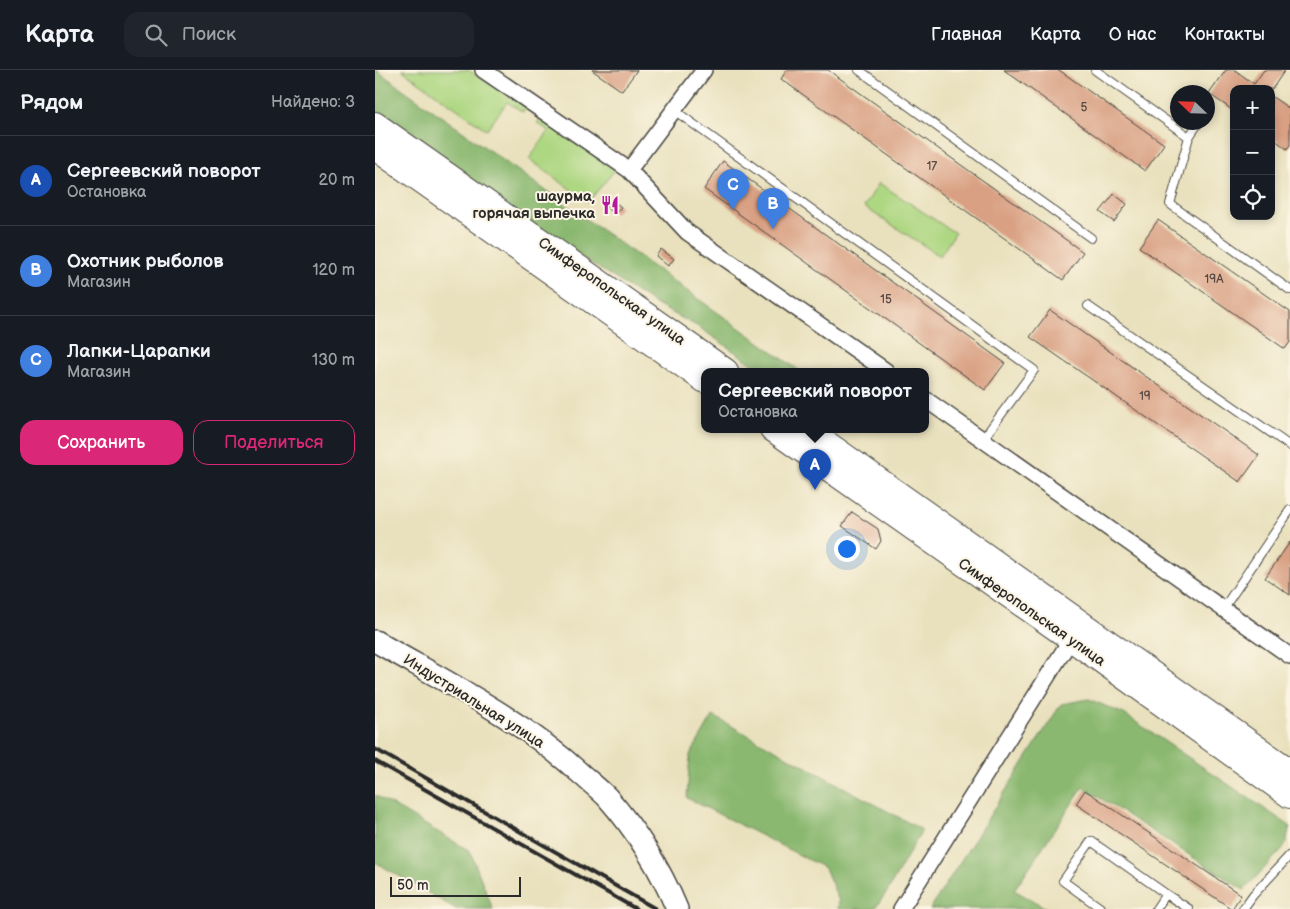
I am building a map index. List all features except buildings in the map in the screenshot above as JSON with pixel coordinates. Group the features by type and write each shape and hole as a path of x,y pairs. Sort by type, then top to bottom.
{"main road":[{"name":"Симферопольская улица","path":"375,124 722,368"},
{"name":"Симферопольская улица","path":"375,148 701,378"},
{"name":"Симферопольская улица","path":"778,433 1290,796"},
{"name":"Симферопольская улица","path":"813,433 1290,771"},
{"name":"Индустриальная улица","path":"375,641 515,723 564,759 606,797 644,845 677,909"}],"street":[{"path":"483,70 629,170 687,232 881,368"},
{"path":"629,170 704,70"},
{"path":"929,402 1290,656"},
{"path":"901,909 1071,639"}],"lane":[{"path":"859,70 1091,238"},
{"path":"1095,70 1189,137"},
{"path":"674,110 1034,370 983,440"},
{"path":"1194,130 1189,137 1170,204 1290,290"},
{"path":"1088,306 1290,446"},
{"path":"1223,609 1290,510"},
{"path":"1103,909 1063,881 1091,841 1189,909"},
{"path":"1243,909 1253,895 1290,855"},
{"path":"1156,909 1166,894"}],"green space":[{"path":"376,70 796,368 759,368 697,326 655,304 564,246 375,112"},
{"path":"402,70 468,70 526,107 523,112 507,102 487,130"},
{"path":"540,118 615,170 588,202 529,159 549,131 537,123"},
{"path":"879,183 955,233 940,256 864,207"},
{"path":"1089,699 1124,714 1290,826 1285,846 1244,890 1083,787 1014,890 1048,909 930,909 1061,704"},
{"path":"713,716 922,830 887,892 874,909 838,909 839,901 825,868 687,798 690,755"},
{"path":"375,795 470,851 493,909 456,909 375,862"}],"railway":[{"path":"375,749 656,909"},
{"path":"375,761 636,909"}],"place":[{"name":"шаурма, горячая выпечка","path":"610,205"},
{"name":"Лапки-Царапки","path":"733,210"},
{"name":"Охотник рыболов","path":"773,229"},
{"name":"Сергеевский поворот","path":"815,490"}]}
